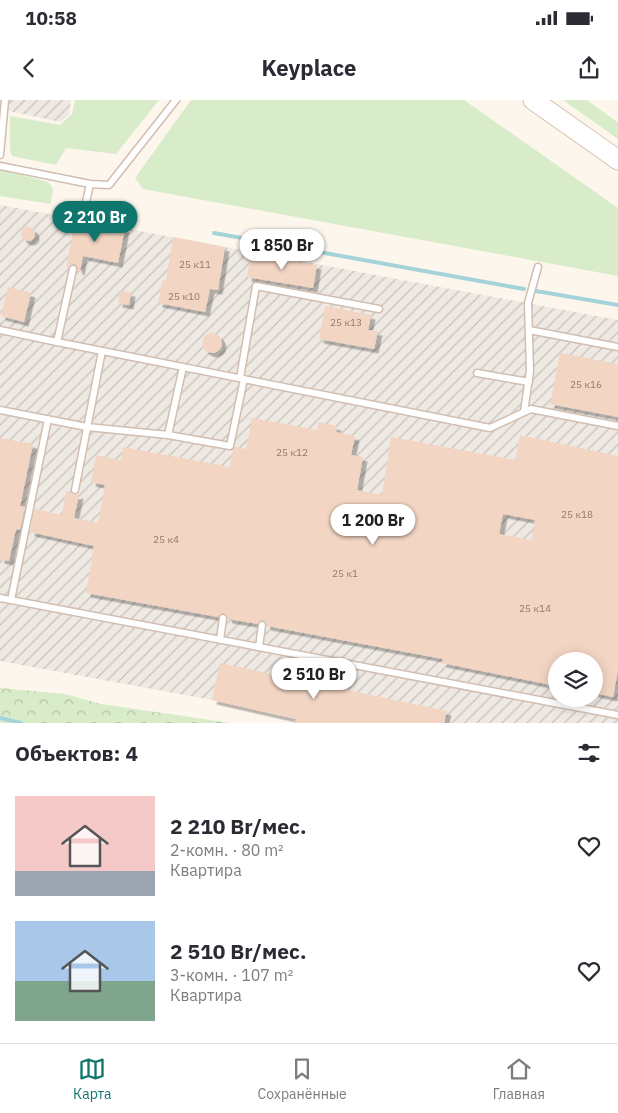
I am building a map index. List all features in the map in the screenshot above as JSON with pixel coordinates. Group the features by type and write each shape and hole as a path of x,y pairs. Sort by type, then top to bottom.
{"main road":[{"path":"533,100 618,160"}],"lane":[{"path":"0,155 5,100"},
{"path":"0,166 90,184 109,185 176,100"},
{"path":"82,220 90,184"},
{"path":"524,412 530,371 528,303 538,267"},
{"path":"57,342 73,269"},
{"path":"0,410 88,427 168,435 230,446 256,286 379,309"},
{"path":"0,330 490,428 531,409 618,426"},
{"path":"529,330 618,347"},
{"path":"75,490 102,351"},
{"path":"168,435 183,367"},
{"path":"478,373 529,382"},
{"path":"11,600 48,419"},
{"path":"0,598 618,715"},
{"path":"220,640 224,618"},
{"path":"259,647 262,625"}],"shaded area":[{"path":"0,100 71,100 69,115 60,122 0,109"},
{"path":"0,205 618,320 618,723 295,723 296,718 212,700 0,661"}],"green space":[{"path":"75,100 159,100 116,154 66,148 56,165 12,156 10,149 10,116 60,125 72,114"},
{"path":"191,100 464,100 618,208 618,276 143,189 135,178"},
{"path":"563,100 587,100 618,121 618,139"},
{"path":"0,169 48,182 53,189 51,204 0,196"},
{"path":"0,688 65,694 101,704 231,723 0,723"}],"building":[{"path":"76,218 81,225 87,221 125,228 118,263 83,256 80,271 74,264 66,268"},
{"path":"25,227 31,227 35,234 31,241 25,241 21,237 21,231"},
{"path":"173,237 225,247 218,290 210,289 205,312 158,303 163,280 166,281"},
{"path":"251,254 317,265 313,288 247,277"},
{"path":"8,287 31,293 24,322 1,316"},
{"path":"120,291 131,292 129,305 118,303"},
{"path":"325,306 371,315 368,330 378,331 374,349 319,339"},
{"path":"212,333 219,336 222,343 219,350 212,353 205,350 202,343 205,336"},
{"path":"560,353 618,364 618,417 550,404"},
{"path":"252,418 317,430 318,422 337,426 336,432 355,436 351,455 363,457 357,490 382,495 391,437 515,460 520,435 618,456 618,670 613,697 603,695 603,652 548,652 548,684 442,663 443,659 267,626 263,620 257,624 228,619 224,613 218,617 86,593 94,546 30,532 35,509 62,515 66,491 75,495 79,494 74,518 98,523 105,485 91,482 96,455 121,460 123,447 230,467 235,447 246,449","holes":["503,514 535,520 531,540 499,534"]},
{"path":"0,438 33,444 20,506 25,507 20,530 16,529 9,561 0,559"},
{"path":"220,663 447,711 444,723 295,723 296,719 212,700"}],"waterway":[{"path":"214,233 524,289"},
{"path":"536,291 618,305"},
{"path":"0,718 21,723"}]}
